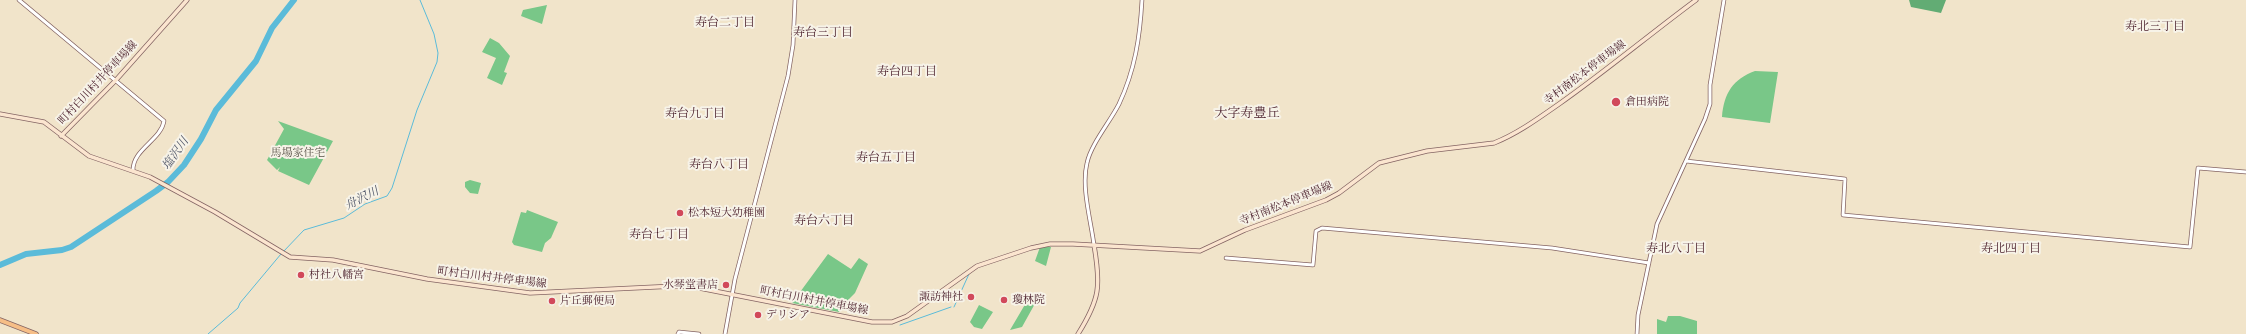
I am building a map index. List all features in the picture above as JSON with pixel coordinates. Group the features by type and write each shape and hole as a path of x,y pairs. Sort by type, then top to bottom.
{"main road":[{"name":"町村白川村井停車場線","path":"187,0 116,80 61,136 89,156 133,170 165,185 295,258 333,260 427,279 530,293 685,286 872,322 892,322 907,316 987,262 1040,246 1094,245"},
{"name":"寺村南松本停車場線","path":"1094,245 1200,250 1245,230 1326,200 1339,193 1379,164 1427,151 1494,143 1502,140 1540,117 1576,92 1696,0"},
{"path":"0,114 38,120 48,125 61,136"},
{"path":"1078,334 1090,316 1097,296 1098,279 1094,245"},
{"path":"0,320 36,334"}],"street":[{"path":"19,0 164,121 138,155 133,164 133,170"},
{"path":"725,334 732,294 788,76 793,45 795,0"},
{"path":"1094,245 1085,181 1087,161 1119,104 1131,76 1139,39 1142,0"},
{"path":"1637,334 1638,314 1660,213 1686,160 1710,104 1710,85 1724,0"},
{"path":"1686,160 1845,179 1843,215 2190,247 2198,168 2246,172"},
{"path":"1226,258 1313,265 1316,231 1322,228 1552,248 1649,263"},
{"path":"678,334 679,332 699,334"}],"green space":[{"path":"1909,0 1946,0 1941,13 1911,7"},
{"path":"547,5 542,24 521,16 523,10"},
{"path":"490,38 499,43 510,56 504,72 507,73 502,85 487,78 496,58 482,52"},
{"path":"1755,71 1778,72 1770,123 1722,117 1725,101 1731,88 1741,78"},
{"name":"馬場家住宅","path":"278,121 333,141 309,185 278,171 280,167 277,170 267,160 284,129"},
{"path":"470,180 481,183 478,194 470,193 465,187 465,182"},
{"path":"527,210 558,222 551,238 545,243 542,252 514,245 512,242 521,212 526,213"},
{"path":"1040,247 1051,247 1046,266 1035,261"},
{"path":"828,254 851,269 859,258 868,264 855,293 845,303 839,312 792,303"},
{"path":"1030,296 1037,300 1022,327 1010,330"},
{"path":"979,305 993,312 982,329 974,327 970,322"},
{"path":"1668,316 1680,316 1697,321 1697,334 1657,334 1657,319 1666,322"}],"waterway":[{"name":"塩沢川","path":"0,265 26,254 62,250 71,247 168,182 184,165 201,139 216,110 256,61 272,28 294,0"},
{"name":"舟沢川","path":"283,252 304,230 344,218 365,204 387,196 392,188 417,110 437,62 438,53 434,34 420,0"},
{"name":"舟沢川","path":"208,334 238,308 240,303 281,254"},
{"path":"954,307 969,274"},
{"path":"900,325 951,307"}],"place":[{"name":"倉田病院","path":"1616,102"},
{"name":"松本短大幼稚園","path":"680,213"},
{"name":"村社八幡宮","path":"301,275"},
{"name":"水琴堂書店","path":"726,285"},
{"name":"諏訪神社","path":"971,297"},
{"name":"瓊林院","path":"1004,300"},
{"name":"片丘郵便局","path":"552,301"},
{"name":"デリシア","path":"758,315"}],"district":[{"name":"寿台二丁目","path":"725,23"},
{"name":"寿北三丁目","path":"2155,27"},
{"name":"寿台三丁目","path":"823,33"},
{"name":"寿台四丁目","path":"907,72"},
{"name":"寿台九丁目","path":"695,114"},
{"name":"大字寿豊丘","path":"1247,114"},
{"name":"寿台五丁目","path":"886,158"},
{"name":"寿台八丁目","path":"719,165"},
{"name":"寿台六丁目","path":"824,221"},
{"name":"寿台七丁目","path":"659,235"},
{"name":"寿北八丁目","path":"1676,249"},
{"name":"寿北四丁目","path":"2011,249"}]}
